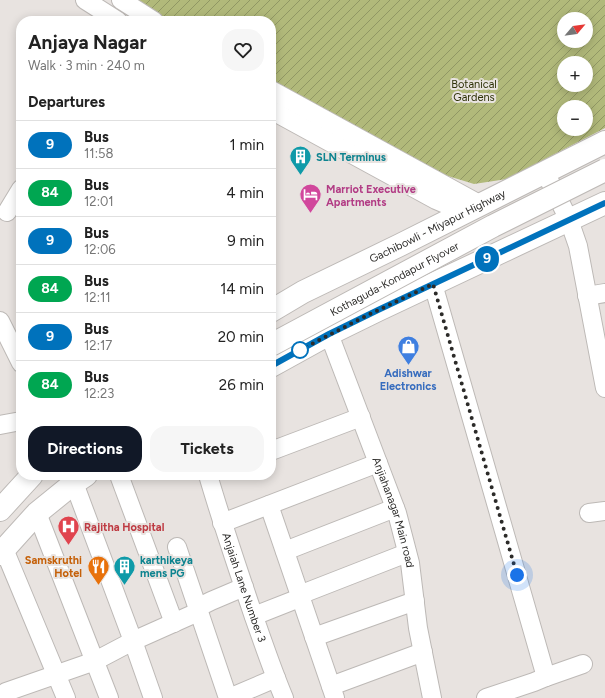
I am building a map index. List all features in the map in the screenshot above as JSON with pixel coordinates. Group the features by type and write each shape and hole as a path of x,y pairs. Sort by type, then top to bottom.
{"main road":[{"name":"Gachibowli - Miyapur Highway","path":"276,308 303,292 605,142"},
{"name":"Kothaguda-Kondapur Flyover","path":"276,342 493,226 605,170"},
{"path":"276,363 329,334 378,310 605,203"},
{"path":"0,510 27,480"},
{"path":"2,552 37,513 79,480"}],"street":[{"path":"85,0 110,16"},
{"path":"124,9 142,16"},
{"path":"276,93 472,208"},
{"path":"276,113 436,200 472,208"},
{"path":"545,172 569,220 578,246 605,388"},
{"path":"7,212 16,197"},
{"path":"433,284 540,686"},
{"path":"587,296 605,293"},
{"path":"0,321 16,353"},
{"name":"Anjiahanagar Main road","path":"329,334 395,508 410,563 418,628 432,698"},
{"path":"276,449 361,417"},
{"path":"0,425 16,422"},
{"path":"222,523 378,463"},
{"path":"80,480 153,698"},
{"path":"121,480 174,623"},
{"name":"Anjaiah Lane Number 3","path":"209,480 222,523 284,698"},
{"path":"269,505 333,692 423,652"},
{"path":"286,551 395,508"},
{"path":"37,513 109,698"},
{"path":"177,547 229,698 276,678"},
{"path":"2,552 66,698"},
{"path":"254,616 297,599 307,592 407,553"},
{"path":"3,687 56,674 95,661 133,641 174,623 211,601 244,587"},
{"path":"314,637 415,601"},
{"path":"486,698 540,686 582,664"}],"green space":[{"name":"Botanical Gardens","path":"134,0 605,0 605,128 593,134 593,100 557,100 557,136 590,136 507,179 474,184 435,172 276,85 276,16 159,16"}],"bus line":[{"name":"9","path":"276,363 329,334 378,310 605,203"}],"place":[{"name":"SLN Terminus","path":"301,176"},
{"name":"Marriot Executive Apartments","path":"311,214"},
{"name":"Adishwar Electronics","path":"408,366"},
{"name":"Rajitha Hospital","path":"69,546"},
{"name":"Samskruthi Hotel","path":"98,586"},
{"name":"karthikeya mens PG","path":"124,586"}],"route":[{"path":"300,350 329,334 433,284 517,575"}]}
